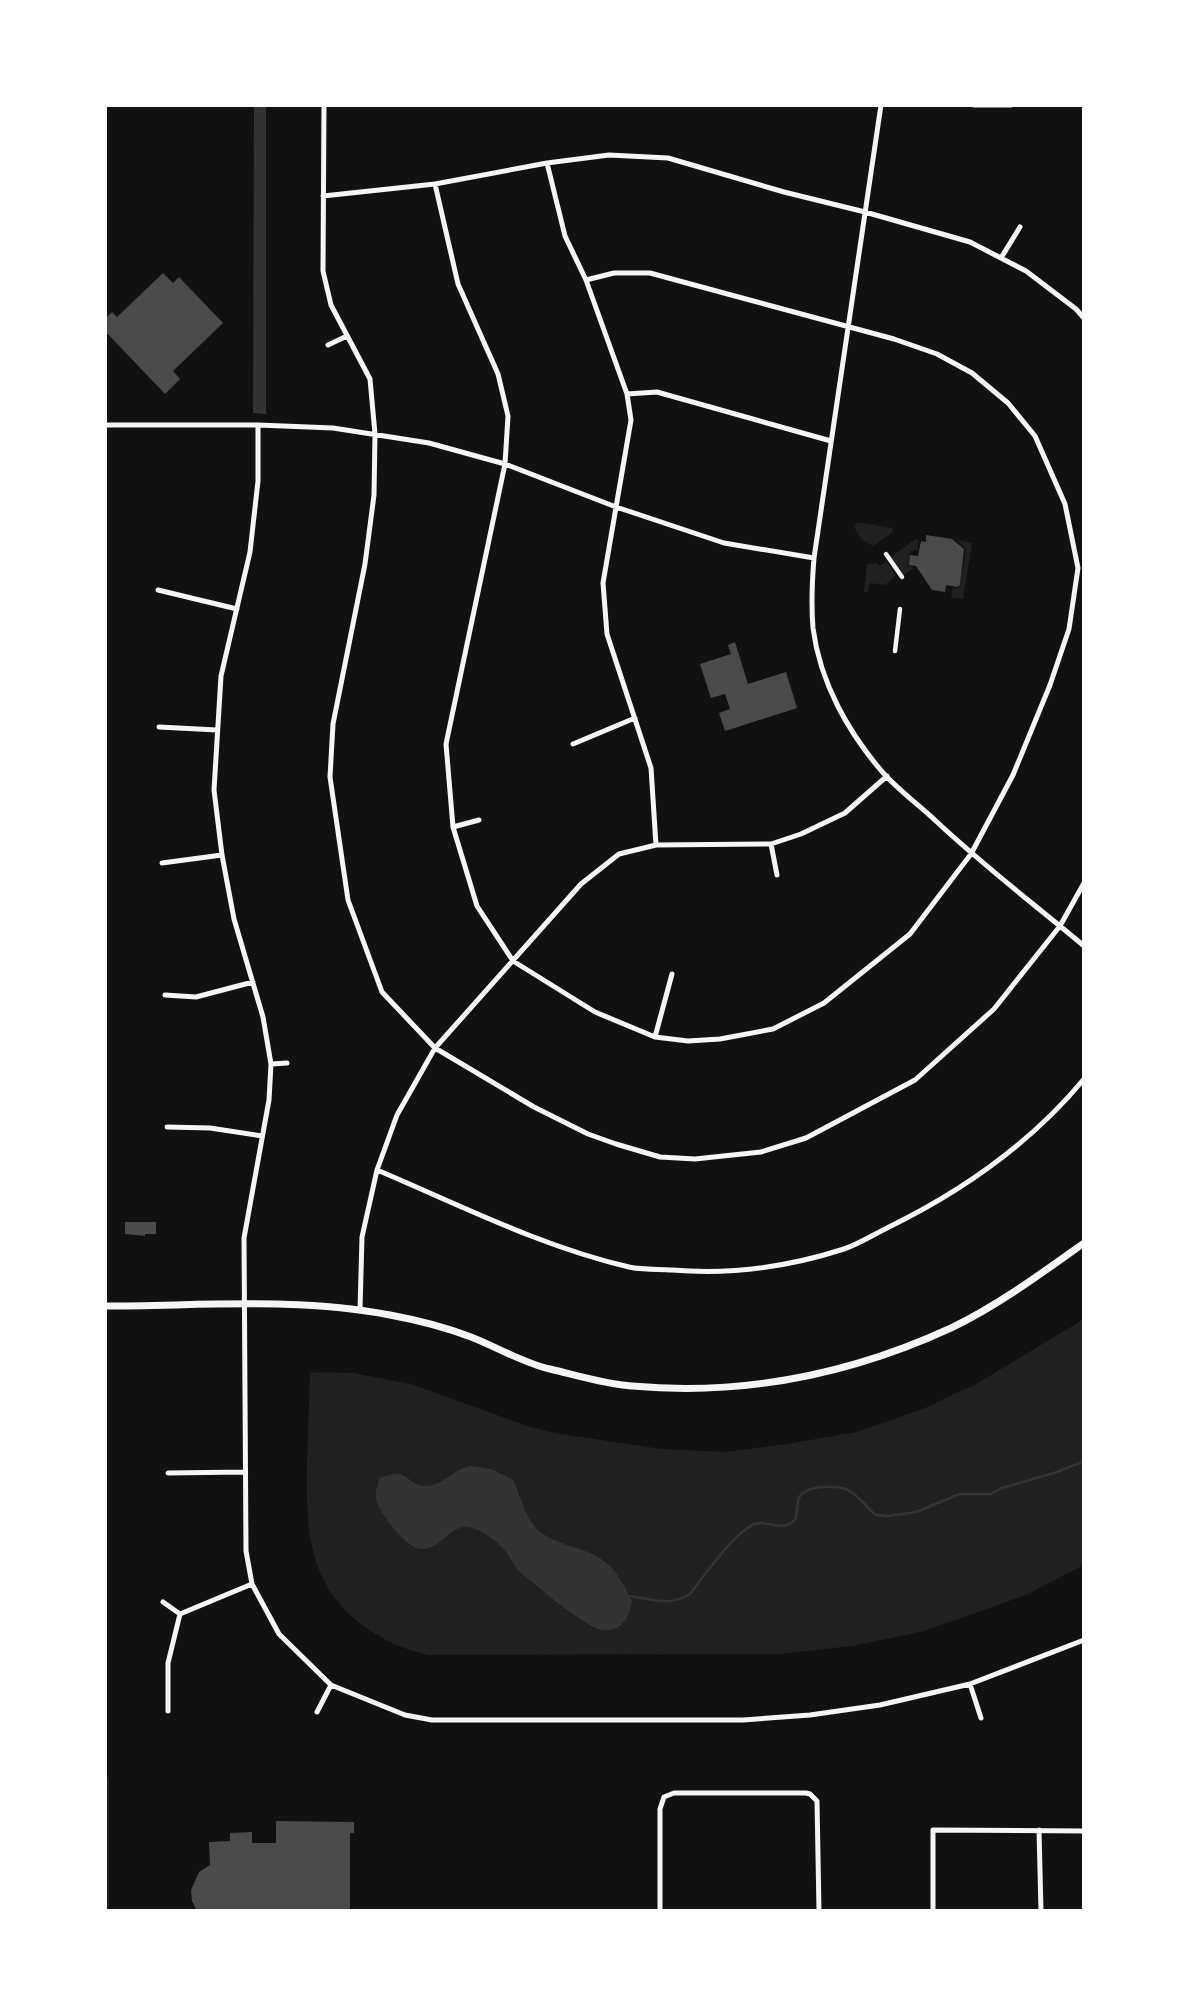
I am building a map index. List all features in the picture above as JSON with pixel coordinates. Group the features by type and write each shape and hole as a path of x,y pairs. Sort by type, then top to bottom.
{"street":[{"path":"324,105 323,271 331,305 370,379 375,434 374,495 365,564 333,723 330,776 348,900 383,992 435,1048 534,1107 587,1134 616,1144 660,1157 695,1159 761,1152 806,1138 915,1080 994,1009 1060,926 1084,883"},
{"path":"881,105 814,558 811,595 814,630 835,700 859,743 887,776 971,854 1084,946"},
{"path":"974,105 1011,105"},
{"path":"323,196 435,184 547,163 608,155 668,158 970,242 1026,271 1084,318"},
{"path":"547,163 565,236 586,280 627,394 631,420 629,441 603,583 607,634 651,768 656,845"},
{"path":"435,184 458,284 498,374 508,416 505,464 446,744 453,827 477,906 513,961 595,1012 655,1037 688,1041 720,1039 773,1030 824,1003 910,934 971,854 1013,775 1050,685 1069,629 1078,569 1065,504 1035,436 1008,403 981,381 937,354 894,339 650,273 614,273 586,280"},
{"path":"1001,258 1020,227"},
{"path":"328,345 347,336"},
{"path":"627,394 657,392 831,441"},
{"path":"105,425 332,428 429,443 505,464 616,507 724,543 814,558"},
{"path":"258,425 258,481 250,552 221,676 214,790 234,919 263,1017 271,1064 269,1100 244,1237 246,1551 252,1584 279,1634 331,1685 405,1715 432,1720 743,1720 880,1705 970,1684 1084,1640"},
{"path":"886,554 901,577"},
{"path":"158,590 236,609"},
{"path":"895,651 900,609"},
{"path":"573,744 635,718"},
{"path":"159,727 217,730"},
{"path":"360,1310 362,1237 377,1170 397,1115 435,1048 581,884 620,853 656,845 771,844 801,834 845,813 887,776"},
{"path":"453,827 479,820"},
{"path":"771,844 778,875"},
{"path":"162,863 222,855"},
{"path":"655,1037 672,974"},
{"path":"165,995 196,997 253,982"},
{"path":"271,1064 286,1063"},
{"path":"377,1170 558,1247 583,1254 632,1267 700,1272 742,1271 792,1263 846,1248 957,1191 995,1164 1066,1101 1084,1079"},
{"path":"167,1127 210,1128 262,1136"},
{"path":"105,1306 303,1305 360,1310 415,1320 454,1331 545,1368 630,1386 713,1390 818,1376 951,1328 1010,1294 1084,1243"},
{"path":"168,1473 245,1472"},
{"path":"180,1614 252,1584"},
{"path":"163,1602 180,1614"},
{"path":"168,1710 168,1663 180,1614"},
{"path":"970,1684 981,1718"},
{"path":"317,1712 331,1685"},
{"path":"660,1911 660,1809 664,1797 674,1793 806,1793 814,1797 818,1807 819,1911"},
{"path":"933,1911 933,1830 1084,1831"},
{"path":"1039,1830 1041,1911"}],"shaded area":[{"path":"254,105 266,105 266,414 253,413"},
{"path":"857,522 892,528 893,532 873,546 861,539 854,527"},
{"path":"916,539 919,540 917,550 910,551 908,565 913,569 904,575 891,557"},
{"path":"957,540 972,543 963,599 951,597 953,587 957,588 961,582 966,549"},
{"path":"886,561 896,575 885,585 870,583 868,592 864,592 867,564 876,563 880,566"},
{"path":"1084,1319 1084,1565 1026,1595 920,1632 852,1646 780,1654 429,1655 388,1641 346,1611 331,1593 314,1554 307,1511 310,1372 353,1373 411,1384 527,1426 554,1433 661,1449 726,1452 857,1432 925,1408 978,1383"},
{"path":"470,1466 491,1469 513,1480 536,1528 551,1539 596,1556 613,1569 632,1600 630,1612 620,1626 602,1630 584,1621 519,1571 500,1545 478,1530 461,1528 436,1545 421,1549 408,1543 394,1529 378,1505 376,1493 380,1478 402,1475 416,1484 428,1486"},
{"path":"105,1777 109,1777 109,1911 105,1911"}],"building":[{"path":"163,273 173,283 179,277 223,323 173,371 180,379 165,394 105,331 105,319 112,312 117,317"},
{"path":"926,535 952,539 964,549 960,585 957,587 946,585 945,592 932,590 916,566 909,565 910,555 918,556 921,541 926,542"},
{"path":"735,642 748,684 786,672 797,708 725,731 719,713 730,709 725,694 711,698 700,664 731,654 728,645"},
{"path":"125,1222 156,1222 156,1234 125,1234"},
{"path":"276,1821 354,1822 354,1833 350,1833 350,1911 197,1911 191,1890 199,1872 210,1865 209,1842 230,1841 230,1833 252,1832 252,1843 276,1843"}],"waterway":[{"path":"629,1596 668,1601 690,1594 738,1535 755,1524 783,1526 791,1523 796,1517 799,1498 814,1488 843,1488 856,1495 876,1515 888,1516 916,1512 960,1494 991,1494 1084,1461"}]}
